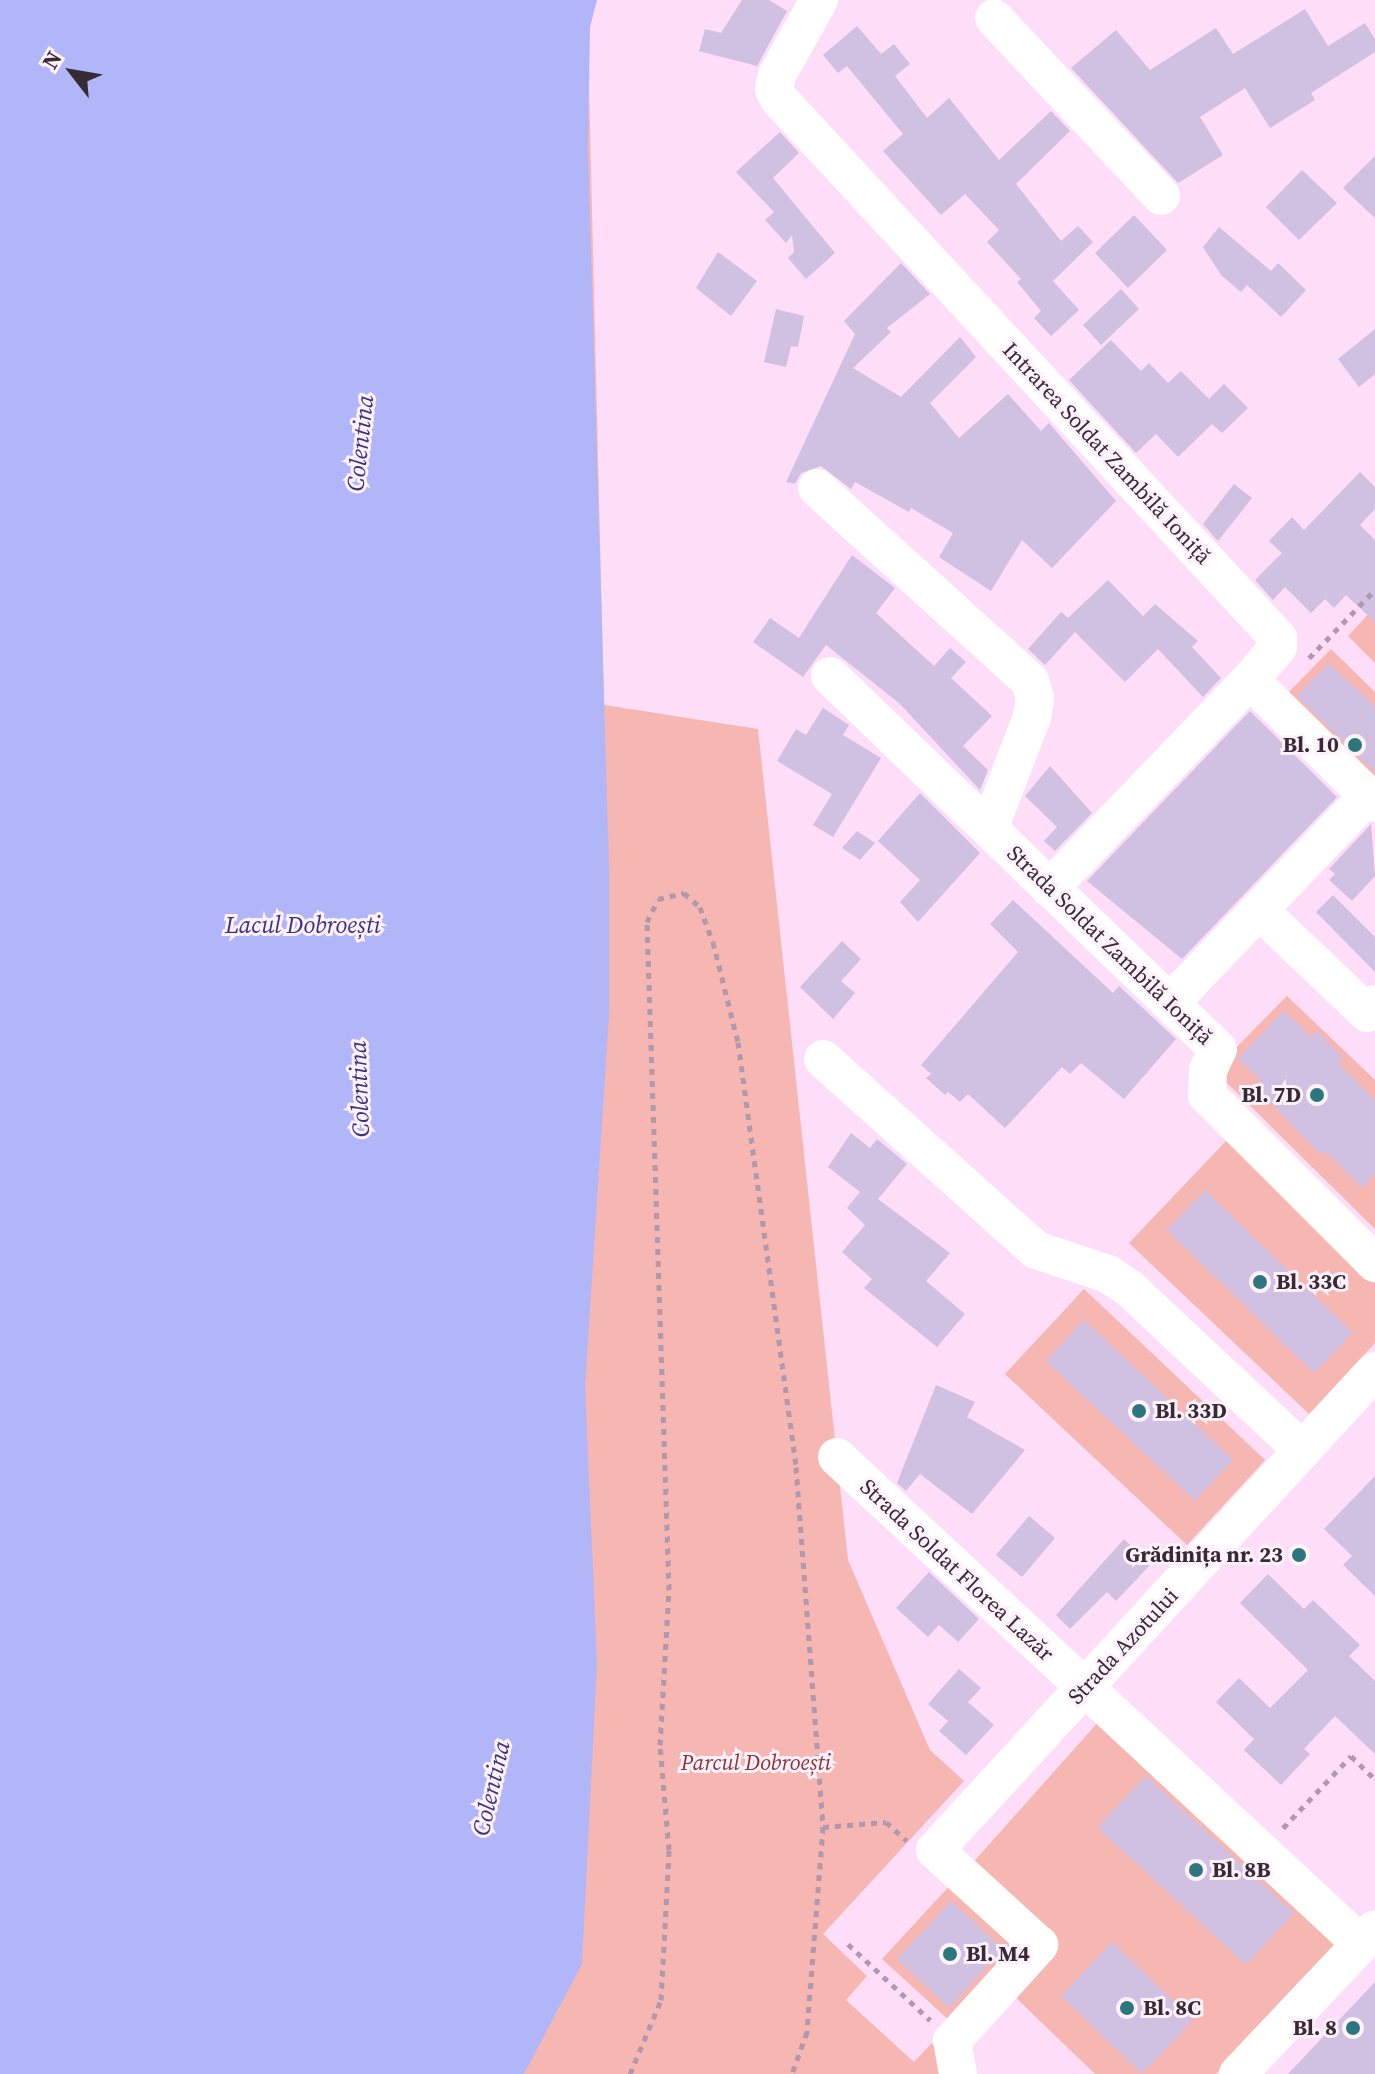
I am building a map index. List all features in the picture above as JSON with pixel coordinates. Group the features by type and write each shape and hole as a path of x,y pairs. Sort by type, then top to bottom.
{"street":[{"name":"Intrarea Soldat Zambilă Ioniță","path":"819,0 777,75 774,89 779,99 1278,638 1278,647 1259,689 1050,888"},
{"path":"993,6 1161,196"},
{"path":"817,488 1030,681 1035,699 1032,717 989,829"},
{"name":"Strada Soldat Zambilă Ioniță","path":"830,676 1218,1049 1208,1070 1207,1095 1375,1263"},
{"path":"1170,1003 1371,800 1259,689"},
{"path":"1259,910 1367,1013 1375,1004"},
{"path":"823,1059 1036,1250 1108,1274 1130,1289 1302,1450"},
{"name":"Strada Azotului","path":"926,1850 1083,1689 1302,1450 1369,1390"},
{"name":"Strada Soldat Florea Lazăr","path":"837,1457 1261,1852 1368,1937 1238,2074"},
{"path":"926,1850 1039,1945 955,2057"}],"path":[{"path":"1259,689 1375,590"},
{"path":"630,2074 661,2000 669,1850 660,1745 669,1590 647,922 658,899 684,893 700,907 709,930 738,1042 796,1467 823,1827 807,2032 792,2074"},
{"path":"1261,1852 1351,1756 1375,1779"},
{"path":"823,1827 886,1822 926,1850"},
{"path":"848,1944 955,2057"}],"green space":[{"name":"Parcul Dobroești","path":"589,87 604,705 758,729 848,1560 930,1750 964,1781 823,1934 867,1976 846,2000 914,2062 932,2043 948,2059 951,2074 401,2074 582,1922 592,1754 526,1684"},
{"path":"1375,607 1375,663 1348,636"},
{"name":"Bl. 10","path":"1331,649 1375,692 1375,791 1281,700"},
{"name":"Bl. 7D","path":"1287,996 1375,1080 1375,1229 1223,1079 1226,1058"},
{"path":"1227,1140 1375,1281 1375,1343 1309,1414 1129,1243"},
{"path":"1084,1289 1265,1460 1187,1545 1005,1374"},
{"path":"1100,1720 1338,1943 1216,2074 1095,2074 1012,1994 1054,1946 970,1866"},
{"path":"954,1881 1023,1944 951,2022 882,1959"}],"water":[{"name":"Lacul Dobroești","path":"0,0 597,0 590,27 588,147 609,867 609,1014 585,1388 597,1662 582,1964 524,2074 0,2074"}],"building":[{"path":"742,0 769,0 787,11 757,66 699,51 705,29 721,33"},
{"path":"1305,9 1328,46 1365,23 1375,39 1375,52 1311,93 1315,100 1270,128 1245,88 1200,117 1223,155 1178,183 1071,68 1116,30 1150,70 1216,28 1233,54"},
{"path":"857,26 881,54 894,44 910,64 895,76 927,118 949,98 999,160 1051,111 1070,131 1016,184 1061,241 1078,226 1093,242 1053,281 1079,310 1051,336 1034,318 1041,311 1017,282 1021,279 987,242 999,230 965,194 941,215 883,151 903,134 847,66 838,73 823,55"},
{"path":"780,132 799,153 773,178 835,253 806,279 788,258 794,252 792,235 786,243 765,220 774,212 736,172"},
{"path":"1375,156 1375,218 1343,188"},
{"path":"1302,170 1337,203 1299,240 1266,207"},
{"path":"1134,215 1167,250 1128,288 1095,253"},
{"path":"1219,227 1271,271 1278,263 1306,290 1281,317 1247,285 1241,292 1221,275 1203,247"},
{"path":"718,252 757,281 731,316 696,288"},
{"path":"901,263 930,294 887,328 891,332 853,368 901,397 960,337 976,357 930,403 959,438 1008,394 1041,431 1049,423 1116,501 1052,568 1022,540 991,591 939,557 953,533 911,508 909,512 855,482 851,489 821,466 801,473 795,484 786,482 855,334 844,321"},
{"path":"1121,289 1139,309 1101,345 1083,325"},
{"path":"776,309 804,316 798,347 791,346 786,367 764,362"},
{"path":"1375,329 1375,374 1359,387 1338,359"},
{"path":"1111,340 1141,371 1149,363 1168,383 1181,371 1209,399 1224,384 1248,408 1222,433 1212,424 1178,457 1156,434 1136,453 1069,380"},
{"path":"1360,472 1375,487 1375,509 1360,525 1375,540 1375,622 1346,595 1334,608 1325,599 1311,613 1285,587 1273,600 1255,580 1282,553 1269,541 1292,517 1304,530"},
{"path":"1234,484 1252,498 1218,541 1203,524"},
{"path":"852,555 895,588 876,613 934,666 950,648 966,662 951,678 992,716 963,746 988,770 980,790 900,704 826,645 803,677 753,642 770,618 799,638"},
{"path":"1108,580 1143,616 1155,604 1198,641 1192,647 1221,678 1203,697 1158,649 1125,682 1075,632 1045,665 1028,649 1061,612 1068,618"},
{"name":"Bl. 10","path":"1329,663 1375,707 1375,772 1297,696"},
{"path":"823,708 849,725 843,735 881,758 833,837 813,825 832,794 777,761 796,729 806,735"},
{"path":"1250,711 1337,797 1182,959 1087,881"},
{"path":"1050,766 1092,813 1055,851 1044,841 1057,827 1025,796"},
{"path":"920,793 980,853 918,922 900,902 920,880 878,841"},
{"path":"1371,824 1375,876 1352,901 1329,880 1335,874 1329,869"},
{"path":"857,831 875,843 860,860 842,848"},
{"path":"1333,895 1375,937 1375,972 1316,912"},
{"path":"1013,900 1113,993 1119,986 1176,1039 1124,1099 1081,1063 1070,1074 1062,1067 1005,1128 968,1094 960,1102 948,1092 945,1095 926,1078 931,1074 921,1065 1018,952 990,924"},
{"path":"842,941 861,959 841,981 855,993 833,1019 800,987"},
{"name":"Bl. 7D","path":"1284,1011 1311,1037 1317,1031 1343,1058 1338,1063 1375,1100 1375,1174 1362,1188 1325,1151 1321,1155 1259,1091 1265,1085 1238,1058"},
{"path":"851,1133 870,1148 877,1139 907,1164 878,1199 950,1253 926,1281 965,1314 937,1347 864,1288 872,1279 842,1252 865,1225 847,1208 860,1192 828,1167"},
{"name":"Bl. 33C","path":"1205,1190 1353,1333 1314,1373 1167,1230"},
{"name":"Bl. 33D","path":"1084,1320 1233,1460 1195,1501 1046,1361"},
{"path":"936,1385 975,1402 967,1417 1025,1450 972,1514 920,1474 906,1491 897,1483"},
{"path":"1375,1476 1375,1596 1343,1565 1352,1556 1324,1529"},
{"path":"1029,1516 1055,1538 1022,1577 996,1555"},
{"path":"1124,1539 1150,1565 1116,1601 1107,1592 1070,1629 1056,1615"},
{"path":"929,1572 979,1619 958,1642 939,1625 928,1637 896,1608"},
{"path":"1268,1574 1304,1609 1313,1600 1360,1645 1349,1656 1375,1681 1375,1754 1335,1716 1304,1749 1310,1754 1281,1785 1244,1750 1254,1739 1216,1702 1239,1678 1270,1708 1308,1670 1240,1603"},
{"path":"959,1669 981,1688 968,1702 994,1725 966,1755 939,1731 948,1721 928,1704"},
{"name":"Bl. 8B","path":"1146,1776 1294,1913 1246,1965 1097,1827"},
{"name":"Bl. M4","path":"951,1901 1003,1949 949,2008 897,1959"},
{"name":"Bl. 8C","path":"1112,1942 1193,2020 1142,2074 1061,1996"},
{"name":"Bl. 8","path":"1375,1982 1375,2074 1288,2074"}],"place":[{"name":"Bl. 10","path":"1355,745"},
{"name":"Bl. 7D","path":"1317,1095"},
{"name":"Bl. 33C","path":"1260,1282"},
{"name":"Bl. 33D","path":"1139,1411"},
{"name":"Grădinița nr. 23","path":"1299,1555"},
{"name":"Bl. 8B","path":"1196,1870"},
{"name":"Bl. M4","path":"950,1954"},
{"name":"Bl. 8C","path":"1127,2008"},
{"name":"Bl. 8","path":"1353,2028"}],"water label":[{"name":"Colentina","path":"360,443"},
{"name":"Colentina","path":"359,1089"},
{"name":"Colentina","path":"491,1788"}]}
